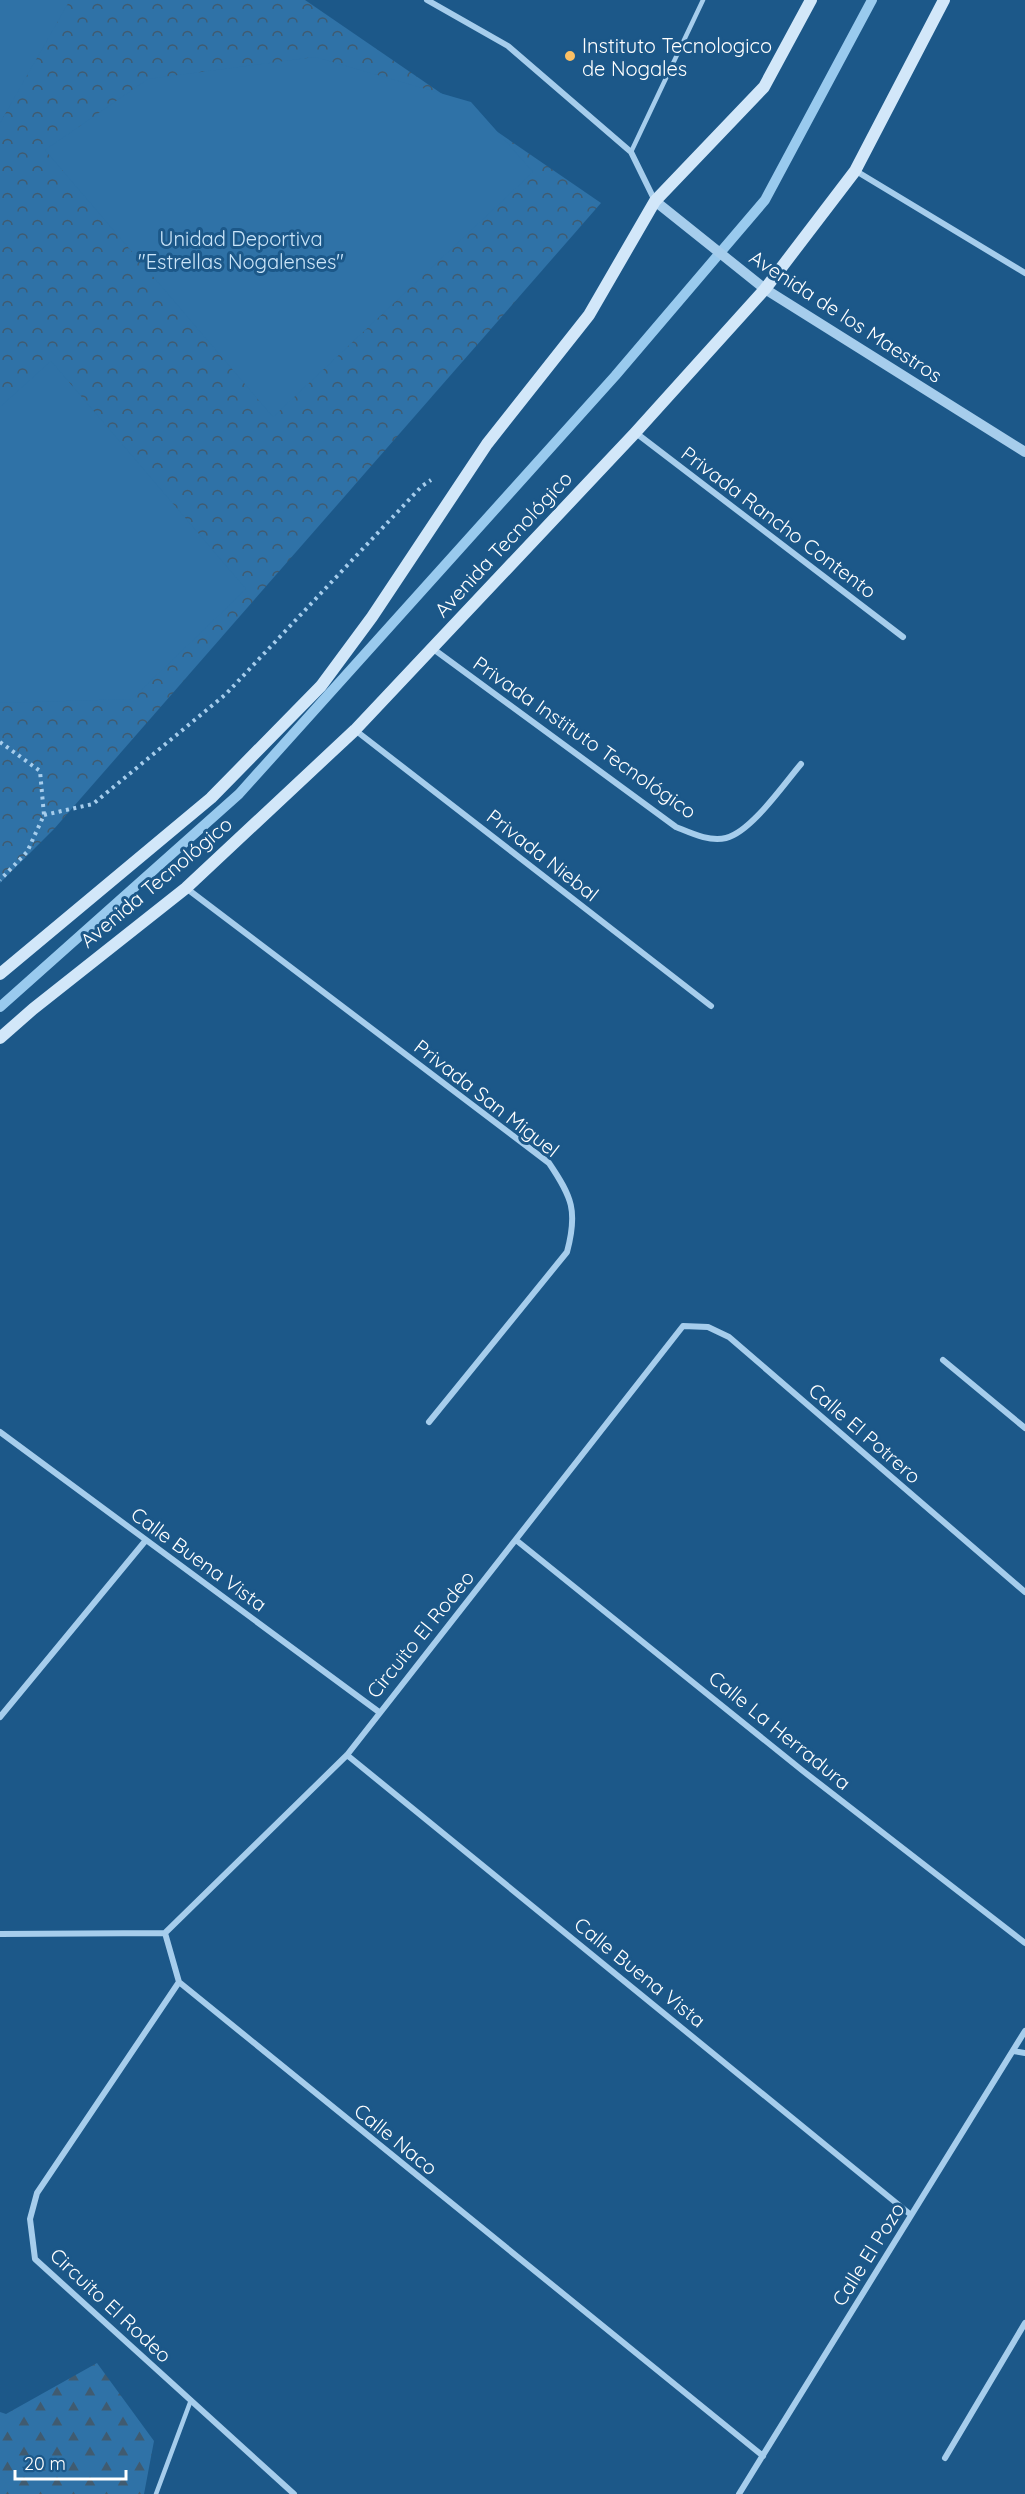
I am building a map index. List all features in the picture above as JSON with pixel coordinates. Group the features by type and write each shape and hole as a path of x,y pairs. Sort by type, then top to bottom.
{"main road":[{"name":"Avenida Tecnológico","path":"0,974 211,798 321,686 372,617 487,444 589,315 655,201 764,87 811,0"},
{"name":"Avenida Tecnológico","path":"0,1038 33,1009 186,888 355,730 635,433 765,289 855,171 944,0"}],"street":[{"path":"427,0 508,46 632,152 655,201"},
{"path":"855,171 1025,273"},
{"name":"Avenida de los Maestros","path":"655,201 765,289 1025,452"},
{"name":"Privada Rancho Contento","path":"635,433 903,637"},
{"name":"Privada Instituto Tecnológico","path":"432,648 676,827 700,837 725,838 744,828 801,764"},
{"name":"Privada Niebal","path":"355,730 711,1006"},
{"name":"Privada San Miguel","path":"186,888 549,1163 567,1189 573,1207 573,1230 567,1252 429,1422"},
{"name":"Calle El Potrero","path":"676,1333 683,1326 693,1324 708,1327 729,1337 1025,1592"},
{"name":"Circuito El Rodeo","path":"165,1933 347,1755 676,1333"},
{"path":"943,1360 1025,1428"},
{"name":"Calle Buena Vista","path":"0,1432 379,1712"},
{"path":"0,1718 146,1540"},
{"name":"Calle La Herradura","path":"516,1540 803,1771 1025,1943"},
{"name":"Calle Buena Vista","path":"347,1755 911,2215"},
{"path":"0,1935 165,1933 179,1982"},
{"name":"Circuito El Rodeo","path":"179,1982 38,2193 30,2219 35,2259 294,2494"},
{"name":"Calle Naco","path":"179,1982 763,2456"},
{"name":"Calle El Pozo","path":"739,2494 1025,2031"},
{"path":"1012,2051 1025,2053"},
{"path":"945,2458 1025,2323"}],"lane":[{"path":"632,152 703,0"},
{"path":"156,2494 191,2400"}],"path":[{"path":"44,815 93,804 226,694 422,486 440,474"},
{"path":"0,742 40,771 44,815 27,852 0,880"}],"green space":[{"name":"Unidad Deportiva \"Estrellas Nogalenses\"","path":"0,0 305,0 601,203 54,829 0,883"},
{"path":"0,0 70,0 0,123"},
{"path":"315,57 471,102 533,172 273,417 45,150 148,79"},
{"path":"51,361 246,589 132,699 0,703 0,407"},
{"path":"97,2363 154,2441 144,2494 0,2494 0,2412 6,2414"}],"waterway":[{"path":"0,1007 239,794 615,376 765,200 872,0"}],"place":[{"name":"Instituto Tecnologico de Nogales","path":"570,56"}]}
